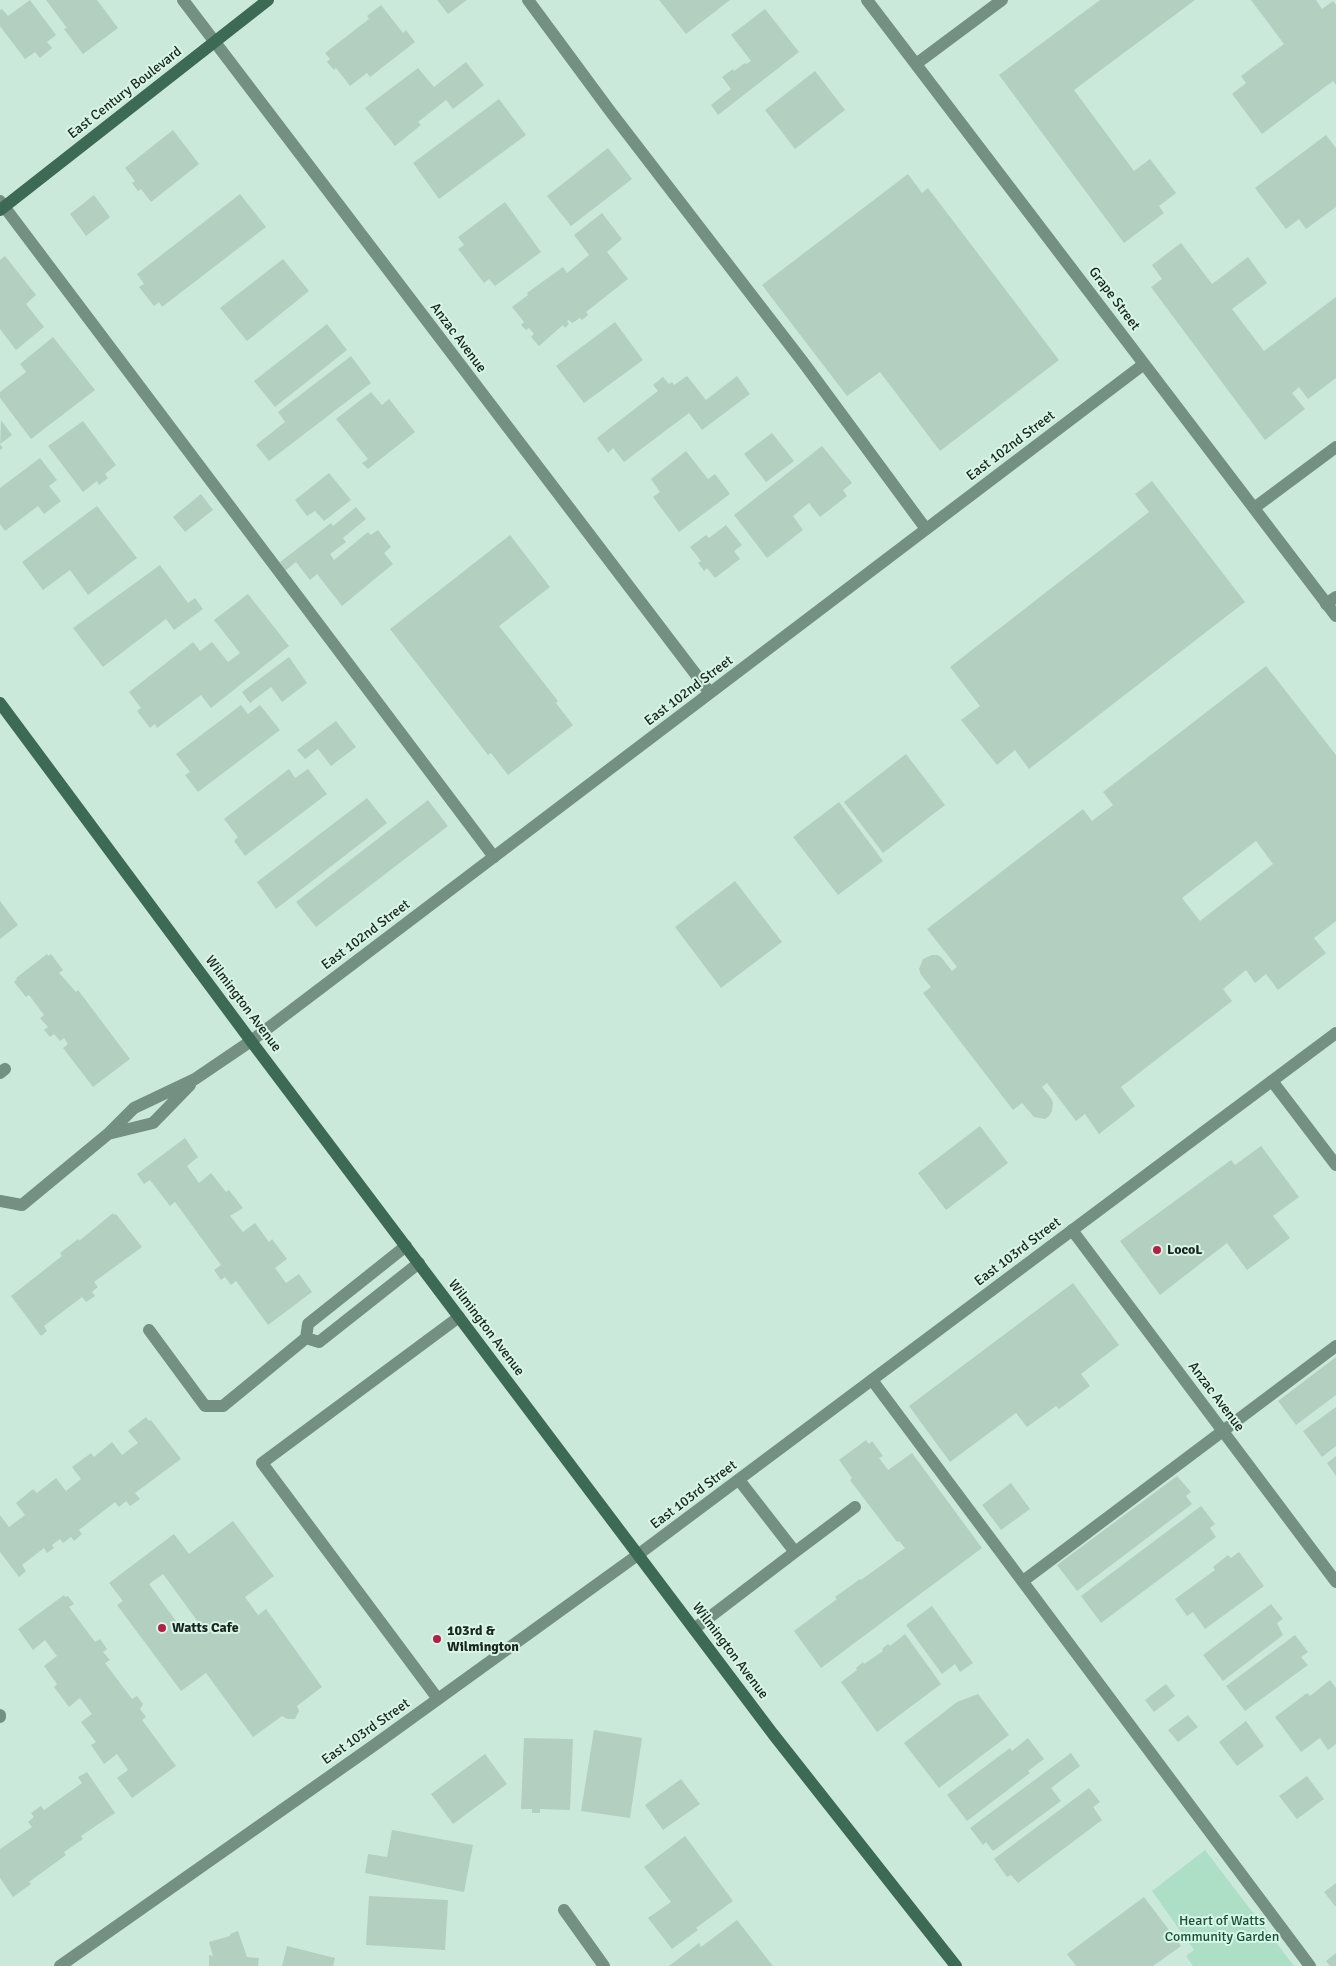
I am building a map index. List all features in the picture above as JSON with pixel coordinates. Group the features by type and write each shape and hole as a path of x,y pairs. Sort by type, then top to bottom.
{"main road":[{"name":"East Century Boulevard","path":"2,206 268,0"},
{"name":"Wilmington Avenue","path":"0,702 251,1041 773,1734 956,1966"},
{"path":"930,1934 949,1966"}],"street":[{"name":"Anzac Avenue","path":"183,0 710,694"},
{"path":"528,0 610,111 803,362 926,529"},
{"name":"Grape Street","path":"867,0 1254,508 1331,600 1336,616"},
{"path":"916,64 1002,0"},
{"path":"2,206 494,857"},
{"name":"East 102nd Street","path":"196,1079 251,1041 1144,364"},
{"path":"1254,508 1336,447"},
{"name":"East 103rd Street","path":"60,1966 438,1700 639,1554 1336,1033"},
{"path":"108,1134 153,1123 196,1079"},
{"path":"0,1201 22,1205 108,1134 134,1108 196,1079"},
{"path":"1272,1081 1336,1165"},
{"name":"Anzac Avenue","path":"1072,1230 1336,1582"},
{"path":"149,1330 205,1406 222,1406 306,1338 308,1324 406,1246"},
{"path":"306,1338 319,1342 419,1263"},
{"path":"438,1700 262,1463 459,1317"},
{"path":"1023,1581 1224,1432 1336,1346"},
{"path":"872,1380 1310,1966"},
{"path":"739,1480 795,1552"},
{"path":"694,1629 855,1507"},
{"path":"564,1910 604,1966"}],"green space":[{"name":"Heart of Watts Community Garden","path":"1205,1850 1294,1966 1193,1966 1186,1956 1194,1950 1152,1891"}],"building":[{"path":"30,0 56,35 47,42 52,48 40,58 35,52 25,59 0,26 0,10 2,9 8,16"},
{"path":"46,0 97,0 118,28 83,54 64,29 67,28"},
{"path":"437,0 467,0 448,14"},
{"path":"659,0 730,0 686,34"},
{"path":"1100,0 1195,0 1074,90 1134,171 1150,159 1176,193 1159,206 1164,213 1124,243 999,75"},
{"path":"1251,0 1316,0 1322,9 1333,1 1336,5 1336,85 1333,81 1262,134 1232,94 1246,83 1241,76 1284,44"},
{"path":"381,5 403,33 406,30 415,42 370,77 367,73 350,86 336,68 334,70 327,62 330,59 325,53 369,19 367,16"},
{"path":"765,9 799,52 718,115 711,105 731,89 722,77 733,69 734,71 751,61 731,35"},
{"path":"466,62 484,85 453,109 446,100 418,122 421,125 395,146 365,108 418,68 434,87"},
{"path":"815,71 845,110 795,149 765,110"},
{"path":"499,99 526,135 439,199 413,163"},
{"path":"173,130 199,164 151,202 141,189 138,191 132,183 135,181 125,168"},
{"path":"1326,135 1336,148 1336,207 1306,229 1299,219 1286,229 1255,188"},
{"path":"608,148 632,179 571,226 547,196"},
{"path":"908,174 922,193 928,188 1059,360 940,451 880,372 847,396 762,285"},
{"path":"240,194 266,227 162,307 159,302 154,306 139,287 144,284 137,274"},
{"path":"94,195 110,217 86,236 70,214"},
{"path":"505,202 541,252 495,286 489,279 484,283 458,249 464,245 458,237"},
{"path":"602,213 622,239 607,252 628,279 586,312 588,315 582,320 580,318 572,323 569,320 567,321 569,324 565,328 563,325 539,346 531,337 534,334 529,328 526,330 521,325 524,322 512,307 528,295 527,293 563,267 567,273 589,255 574,235"},
{"path":"1181,243 1212,284 1248,257 1267,283 1232,309 1264,351 1336,297 1336,378 1308,399 1299,387 1292,393 1305,409 1265,440 1151,287 1162,279 1152,265"},
{"path":"5,256 36,295 26,304 44,327 16,350 0,329 0,260"},
{"path":"283,259 309,291 247,341 220,308"},
{"path":"615,322 643,360 584,403 556,366"},
{"path":"327,324 347,350 275,407 254,381"},
{"path":"53,337 95,390 31,439 0,398 0,392 26,372 20,364"},
{"path":"351,356 371,383 269,461 256,445 285,422 278,412"},
{"path":"687,376 706,400 737,376 750,394 702,430 689,413 624,462 613,448 608,453 597,438 658,391 653,385 663,377 669,384 672,382 674,385"},
{"path":"371,392 382,405 389,399 415,432 368,469 362,463 368,459 336,419"},
{"path":"1,420 12,435 0,444"},
{"path":"83,421 116,465 105,474 108,478 99,485 97,481 83,492 48,446"},
{"path":"772,433 794,461 766,482 744,454"},
{"path":"822,446 852,483 843,490 847,496 820,517 809,503 793,516 803,530 767,558 734,515"},
{"path":"686,451 708,479 715,474 730,494 679,532 653,497 660,492 651,479"},
{"path":"40,458 57,480 49,486 61,501 44,514 38,506 5,531 0,524 0,488"},
{"path":"329,473 351,500 324,521 315,511 307,516 295,500"},
{"path":"1152,481 1245,602 1029,769 1015,750 997,765 961,720 980,706 950,667 1149,512 1135,494"},
{"path":"201,494 213,510 185,532 173,517"},
{"path":"97,506 137,558 88,595 70,570 43,590 22,562"},
{"path":"356,507 366,519 343,538 346,542 330,554 334,560 368,532 371,535 378,530 391,547 384,553 393,564 342,606 317,574 310,580 296,562 285,571 280,562 331,523 333,526"},
{"path":"726,525 742,545 734,551 740,559 715,578 707,568 704,571 698,563 701,561 690,547 706,535 709,538"},
{"path":"510,535 550,587 499,626 558,701 556,703 573,725 508,775 491,753 488,755 390,629"},
{"path":"160,565 188,603 195,598 203,609 174,630 166,619 103,667 73,628"},
{"path":"248,594 289,646 211,708 201,695 157,728 155,724 150,728 137,711 141,708 129,692 193,642 200,651 212,642 228,662 240,653 214,620"},
{"path":"289,657 307,683 282,702 271,687 250,703 242,692"},
{"path":"1266,666 1336,755 1336,921 1314,938 1326,953 1278,990 1266,974 1255,983 1246,970 1223,989 1232,1001 1121,1087 1135,1106 1099,1134 1085,1114 1076,1121 1047,1083 1042,1087 1053,1103 1049,1116 1045,1119 1034,1117 1022,1103 1013,1110 923,993 931,987 921,975 919,969 923,959 932,955 941,957 952,971 957,967 927,929 1083,809 1092,821 1113,805 1103,792","holes":["1256,841 1273,864 1200,921 1182,898"]},
{"path":"241,705 248,714 260,705 280,730 198,792 185,775 190,772 176,754"},
{"path":"336,721 356,747 331,766 318,749 305,759 297,750"},
{"path":"906,754 945,805 883,853 844,802"},
{"path":"289,769 295,778 308,769 327,794 245,856 234,841 238,837 224,819"},
{"path":"367,798 387,823 276,909 257,882"},
{"path":"428,800 448,826 316,927 296,902"},
{"path":"839,802 883,861 838,895 793,837"},
{"path":"735,881 782,942 721,988 675,927"},
{"path":"0,901 18,925 0,939"},
{"path":"47,954 48,956 51,954 63,970 59,973 76,992 78,990 130,1059 93,1087 63,1048 68,1044 64,1038 60,1041 54,1034 50,1037 44,1030 48,1027 40,1018 44,1015 29,995 26,997 14,982 16,978"},
{"path":"980,1126 1008,1163 946,1210 918,1173"},
{"path":"185,1138 198,1157 187,1166 199,1183 211,1173 226,1192 229,1190 243,1208 230,1216 243,1232 255,1223 269,1242 272,1239 287,1259 275,1268 286,1283 299,1274 312,1292 268,1325 236,1281 231,1285 225,1277 221,1280 214,1270 221,1265 175,1202 170,1206 150,1180 144,1184 137,1174"},
{"path":"1261,1146 1299,1197 1273,1216 1290,1238 1247,1270 1227,1243 1160,1295 1120,1241 1231,1160 1235,1165"},
{"path":"113,1213 114,1215 116,1214 142,1247 94,1282 98,1287 92,1292 95,1296 86,1302 82,1297 44,1326 47,1331 41,1336 11,1296 62,1256 60,1253 78,1239 79,1241"},
{"path":"1073,1283 1119,1345 1081,1374 1090,1386 1059,1409 1056,1406 1027,1427 1016,1413 950,1462 909,1406"},
{"path":"1336,1357 1336,1395 1296,1425 1278,1401"},
{"path":"1336,1407 1336,1446 1322,1457 1303,1431"},
{"path":"146,1417 149,1421 151,1420 181,1459 135,1493 140,1499 130,1506 126,1501 119,1507 115,1502 79,1530 82,1534 74,1541 71,1537 63,1543 60,1539 52,1545 54,1548 47,1553 44,1548 22,1565 26,1571 19,1577 0,1552 0,1515 9,1527 25,1515 16,1503 33,1489 37,1493 56,1478 66,1491 81,1479 72,1467 91,1453 94,1457 112,1442 122,1455 138,1443 128,1431"},
{"path":"866,1440 869,1444 872,1441 883,1456 879,1458 888,1470 912,1453 982,1548 821,1668 794,1631 837,1599 835,1597 905,1548 899,1541 897,1542 850,1480 852,1478 839,1460"},
{"path":"1336,1456 1336,1476 1327,1463"},
{"path":"1177,1476 1191,1492 1186,1496 1192,1504 1077,1591 1057,1565"},
{"path":"1011,1483 1030,1509 1001,1530 982,1505"},
{"path":"1201,1506 1215,1524 1210,1528 1216,1537 1101,1623 1081,1596"},
{"path":"233,1521 274,1576 245,1597 258,1615 266,1609 322,1687 297,1706 299,1711 295,1719 287,1719 282,1716 253,1737 206,1673 181,1691 117,1605 123,1601 109,1583 174,1534 189,1554","holes":["163,1574 198,1622 184,1632 149,1584"]},
{"path":"1239,1552 1264,1586 1205,1629 1193,1612 1187,1616 1175,1599 1215,1570 1213,1567 1228,1555 1231,1558"},
{"path":"64,1595 65,1597 68,1596 74,1604 69,1607 95,1642 100,1639 107,1649 103,1652 110,1660 105,1663 132,1699 137,1696 143,1704 140,1709 146,1717 142,1720 176,1766 132,1798 117,1778 128,1770 117,1754 104,1764 91,1745 96,1742 81,1722 92,1714 80,1698 69,1707 54,1687 57,1684 44,1666 57,1656 45,1640 33,1650 18,1629"},
{"path":"1271,1604 1283,1619 1277,1623 1283,1635 1223,1681 1203,1655"},
{"path":"932,1606 973,1663 960,1672 955,1664 942,1674 906,1625"},
{"path":"905,1634 941,1684 877,1732 841,1682 857,1670 856,1668 863,1662 864,1664 883,1651 882,1649 888,1644 890,1646"},
{"path":"1295,1635 1308,1652 1301,1657 1308,1665 1245,1711 1226,1686"},
{"path":"1330,1680 1336,1688 1336,1744 1328,1750 1320,1738 1301,1752 1275,1717 1307,1693 1310,1696"},
{"path":"1166,1684 1175,1696 1154,1712 1145,1700"},
{"path":"978,1694 1009,1735 939,1788 904,1743 957,1702"},
{"path":"1188,1715 1198,1727 1178,1742 1168,1730"},
{"path":"1246,1721 1264,1746 1237,1766 1219,1742"},
{"path":"594,1730 642,1738 630,1818 581,1811"},
{"path":"524,1738 573,1739 570,1810 540,1809 540,1813 532,1813 532,1809 521,1809"},
{"path":"1028,1738 1044,1759 1028,1771 1030,1773 967,1821 947,1795 1010,1748 1012,1751"},
{"path":"1071,1753 1080,1766 1051,1788 1061,1801 993,1851 986,1842 983,1845 970,1828"},
{"path":"485,1754 507,1784 453,1824 431,1794"},
{"path":"87,1772 115,1813 81,1836 83,1839 64,1852 66,1855 29,1882 31,1884 13,1897 0,1878 0,1849 32,1827 28,1822 34,1817 31,1813 41,1806 44,1810 82,1783 78,1777"},
{"path":"1307,1776 1324,1799 1297,1819 1279,1796"},
{"path":"681,1779 700,1804 663,1830 645,1805"},
{"path":"1089,1788 1100,1802 1093,1807 1102,1820 1018,1883 1011,1875 1007,1877 994,1859"},
{"path":"392,1830 473,1845 464,1892 365,1873 368,1854 387,1857"},
{"path":"685,1836 733,1901 696,1928 698,1930 672,1949 648,1918 671,1902 644,1867"},
{"path":"1336,1883 1336,1906 1335,1906 1324,1892"},
{"path":"369,1896 448,1900 445,1950 366,1945"},
{"path":"1144,1897 1181,1946 1153,1966 1076,1966 1067,1954"},
{"path":"737,1920 773,1966 669,1966 699,1943 701,1947"},
{"path":"238,1931 247,1957 259,1958 258,1966 209,1966 209,1955 213,1956 209,1942 230,1936 230,1934"},
{"path":"287,1946 335,1958 333,1966 282,1966"},
{"path":"1336,1953 1336,1966 1330,1966 1326,1961"}],"place":[{"name":"LocoL","path":"1157,1250"},
{"name":"Watts Cafe","path":"162,1628"},
{"name":"103rd & Wilmington","path":"437,1639"}]}
